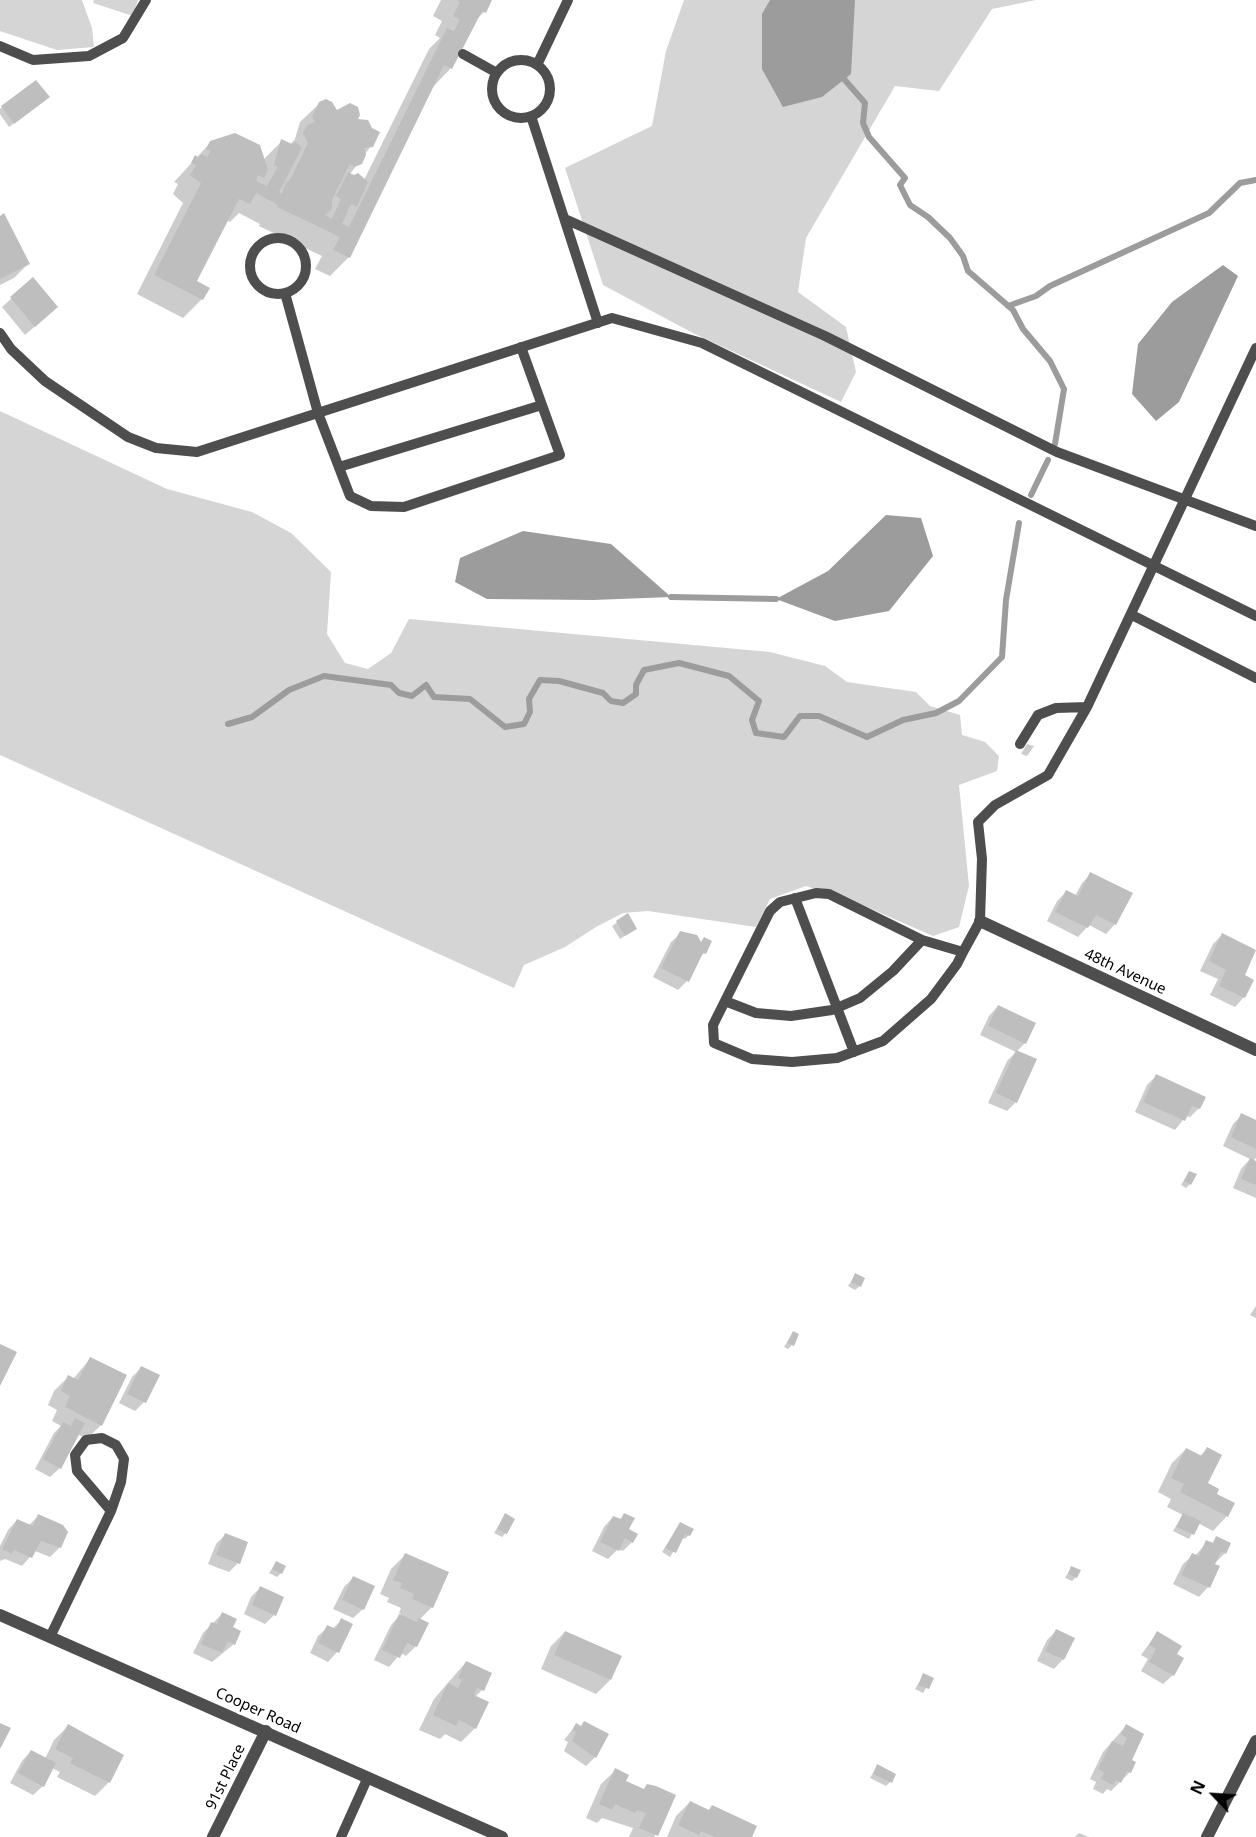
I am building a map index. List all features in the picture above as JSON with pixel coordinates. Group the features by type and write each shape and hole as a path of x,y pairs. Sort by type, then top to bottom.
{"street":[{"name":"48th Avenue","path":"980,921 1256,1050"},
{"name":"Cooper Road","path":"0,1615 502,1837"},
{"name":"91st Place","path":"213,1837 266,1731"},
{"path":"1207,1837 1256,1741"}],"lane":[{"path":"0,46 33,60 89,56 123,38 146,0"},
{"path":"537,65 568,0"},
{"path":"463,54 497,73"},
{"path":"515,61 537,65 546,75 549,89 542,108 531,116 513,117 498,107 492,90 497,73 515,61"},
{"path":"531,116 598,323"},
{"path":"564,219 825,336 1057,452 1256,526"},
{"path":"286,238 295,243 305,257 305,276 293,290 285,293 266,292 253,279 250,260 254,251 268,239 286,238"},
{"path":"285,293 318,413 350,496 371,506 404,507 560,455 521,348"},
{"path":"0,333 11,349 45,381 128,436 156,448 196,452 612,318 702,343 1256,616"},
{"path":"963,952 922,940 829,894 816,892 780,902 770,910 713,1025 714,1043 752,1059 792,1062 837,1058 883,1041 931,999 963,952 980,921 982,859 978,822 995,805 1048,775 1087,707 1156,566 1183,498 1256,348"},
{"path":"339,466 542,405"},
{"path":"1132,615 1256,678"},
{"path":"1020,744 1038,715 1056,708 1087,707"},
{"path":"795,898 854,1052"},
{"path":"725,1001 756,1013 791,1016 837,1008 860,998 893,971 922,940"},
{"path":"50,1637 111,1511 121,1482 124,1459 116,1445 102,1438 86,1440 75,1455 77,1472 111,1511"},
{"path":"341,1837 368,1777"}],"shaded area":[{"path":"0,0 82,0 92,28 94,47 57,50 0,31"},
{"path":"94,0 138,0 133,16 93,3"},
{"path":"684,0 1036,0 992,9 939,91 895,86 806,238 798,292 846,327 856,372 841,402 693,333 603,285 565,168 652,126 666,51"},
{"path":"770,0 855,0 851,74 822,97 783,107 762,69 762,14"},
{"path":"1223,265 1238,276 1179,402 1156,421 1132,394 1138,344 1172,302"},
{"path":"0,411 167,489 252,512 291,533 331,572 327,634 345,663 368,669 391,653 409,619 770,652 825,666 847,682 916,692 930,706 960,715 962,735 985,742 999,756 997,771 959,785 969,886 959,927 933,936 867,907 806,886 770,899 756,927 648,911 623,913 565,947 524,965 514,988 0,755"},
{"path":"886,515 921,518 933,556 889,611 835,621 776,599 828,571"},
{"path":"523,531 611,544 671,597 593,600 487,599 455,582 460,558"}],"building":[{"path":"457,0 492,0 486,13 482,11 452,69 444,65 350,258 333,250 340,237 277,207 278,205 256,193 250,204 239,199 197,281 210,288 203,300 154,275 201,183 190,175 196,165 191,163 195,155 199,158 201,154 207,157 211,151 206,149 210,141 235,133 260,145 268,170 264,178 258,175 256,181 267,186 278,167 274,165 281,139 292,144 296,142 302,148 279,192 282,194 285,184 291,178 308,143 303,133 307,125 315,122 312,117 319,102 326,99 332,102 337,110 350,103 358,107 360,115 358,119 368,120 372,128 380,132 373,147 364,148 366,155 362,164 354,167 350,164 332,200 332,209 325,215 332,219 341,199 336,196 348,172 354,175 358,173 368,182 357,207 351,204 342,224 349,227 447,28 454,31 460,20 453,16 460,2"},
{"path":"36,80 50,97 14,124 1,106"},
{"path":"4,213 30,264 0,279 0,216"},
{"path":"33,277 58,307 35,327 10,297"},
{"path":"1090,872 1133,893 1116,925 1096,915 1088,928 1055,912 1066,890 1078,896"},
{"path":"628,913 637,929 625,936 616,921"},
{"path":"680,931 697,935 701,942 704,937 712,941 706,954 703,953 689,982 661,968"},
{"path":"1222,933 1256,950 1245,975 1254,980 1245,998 1219,986 1226,970 1209,961"},
{"path":"998,1005 1036,1023 1026,1044 988,1026"},
{"path":"1016,1050 1037,1059 1017,1103 996,1093"},
{"path":"1156,1074 1206,1097 1200,1109 1192,1106 1185,1121 1143,1102"},
{"path":"1241,1113 1256,1120 1256,1149 1231,1137"},
{"path":"1250,1158 1256,1161 1256,1185 1241,1179"},
{"path":"1189,1171 1197,1174 1191,1185 1184,1181"},
{"path":"855,1273 865,1278 861,1287 851,1282"},
{"path":"793,1331 799,1334 794,1346 787,1343"},
{"path":"0,1344 17,1352 0,1386"},
{"path":"90,1357 127,1375 102,1426 65,1407 70,1396 61,1391 68,1375 78,1380"},
{"path":"141,1366 160,1375 146,1403 127,1394"},
{"path":"75,1418 85,1423 61,1469 43,1459 63,1422 71,1426"},
{"path":"1207,1447 1222,1455 1208,1483 1219,1489 1217,1494 1235,1503 1228,1517 1180,1492 1184,1484 1171,1478 1186,1448 1202,1456"},
{"path":"505,1513 515,1519 507,1534 497,1529"},
{"path":"624,1513 635,1518 629,1529 638,1534 633,1543 625,1538 619,1551 600,1542 613,1516 621,1519"},
{"path":"1183,1513 1201,1521 1194,1535 1176,1527"},
{"path":"38,1514 63,1525 68,1532 61,1548 41,1541 32,1558 14,1550 12,1554 2,1549 17,1519 33,1526"},
{"path":"680,1522 694,1529 690,1536 685,1534 676,1553 665,1548"},
{"path":"225,1533 248,1542 240,1564 216,1555"},
{"path":"1216,1536 1231,1543 1226,1554 1221,1551 1215,1564 1220,1566 1210,1588 1181,1575 1192,1553 1199,1556 1206,1540 1213,1543"},
{"path":"405,1553 449,1572 433,1608 412,1599 414,1594 400,1588 402,1583 393,1580"},
{"path":"276,1561 286,1566 282,1574 272,1569"},
{"path":"1071,1566 1081,1570 1077,1578 1068,1574"},
{"path":"353,1576 375,1586 364,1610 342,1600"},
{"path":"260,1586 284,1597 276,1616 252,1605"},
{"path":"222,1612 237,1619 233,1627 241,1631 235,1645 228,1641 222,1653 201,1644 211,1622 217,1624"},
{"path":"399,1614 417,1622 419,1618 429,1623 417,1647 407,1643 400,1658 382,1650"},
{"path":"341,1618 353,1624 339,1653 318,1643 327,1625 336,1629"},
{"path":"1056,1629 1075,1638 1064,1660 1045,1651"},
{"path":"565,1631 622,1656 611,1680 554,1655"},
{"path":"1157,1631 1182,1646 1177,1654 1184,1658 1174,1676 1149,1662 1156,1649 1149,1645"},
{"path":"466,1661 492,1673 484,1691 477,1688 474,1695 489,1702 476,1729 459,1720 456,1726 433,1715 448,1683 458,1688 462,1680 458,1678"},
{"path":"923,1673 934,1678 929,1689 918,1685"},
{"path":"584,1721 609,1734 596,1758 572,1741 576,1732 572,1730 576,1723 581,1726"},
{"path":"0,1723 11,1728 0,1749"},
{"path":"68,1724 124,1755 110,1783 70,1763 73,1758 55,1749"},
{"path":"1126,1724 1144,1734 1132,1760 1136,1762 1131,1773 1127,1771 1121,1783 1116,1780 1113,1785 1101,1779 1104,1772 1098,1769 1112,1741 1123,1746 1127,1738 1121,1734"},
{"path":"31,1750 56,1763 44,1787 18,1773"},
{"path":"877,1764 896,1774 892,1783 873,1774"},
{"path":"615,1768 629,1775 626,1781 644,1789 647,1784 676,1795 658,1836 639,1828 646,1813 637,1810 635,1813 615,1804 612,1810 599,1804"},
{"path":"690,1801 709,1810 712,1805 757,1826 752,1837 715,1837 701,1831 699,1835 678,1825"}],"waterway":[{"path":"844,79 865,103 863,123 869,137 905,178 900,185 910,205 928,217 950,238 963,256 968,271 1013,310 1023,329 1050,361 1064,389 1055,444"},
{"path":"1008,306 1036,296 1050,286 1209,213 1240,183 1256,180"},
{"path":"1031,495 1048,460"},
{"path":"228,724 252,717 289,690 324,676 391,685 399,693 412,696 426,685 434,697 470,699 505,727 524,724 530,712 529,699 540,680 559,681 603,693 611,701 623,703 636,694 636,685 644,670 679,663 729,676 759,701 752,720 756,733 784,737 800,716 819,716 867,737 903,720 936,713 959,701 1002,657 1006,600 1019,523"},
{"path":"671,597 776,599"}]}
